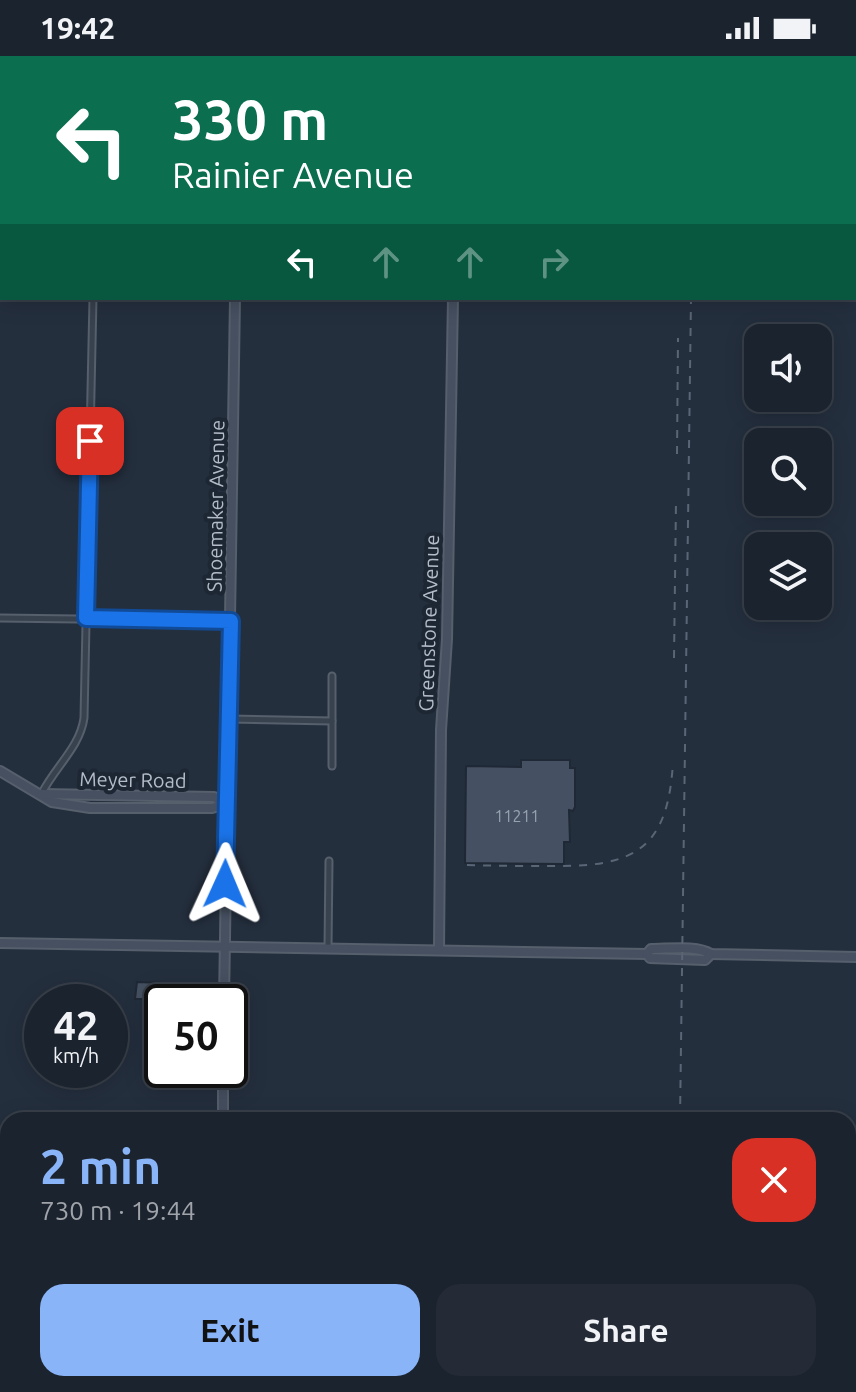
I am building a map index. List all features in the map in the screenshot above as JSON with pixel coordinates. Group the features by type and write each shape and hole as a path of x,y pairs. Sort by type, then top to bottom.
{"street":[{"path":"42,794 54,770 74,747 83,726 93,300"},
{"name":"Shoemaker Avenue","path":"224,984 235,300"},
{"name":"Greenstone Avenue","path":"439,950 441,730 448,633 453,300"},
{"path":"0,618 231,621"},
{"path":"332,676 332,766"},
{"path":"229,719 332,721"},
{"name":"Meyer Road","path":"0,771 52,802 117,808 212,808 226,804"},
{"name":"Meyer Road","path":"42,794 118,798 214,797 226,804"},
{"path":"117,808 118,798"},
{"path":"328,948 329,861"},
{"path":"0,943 647,954 650,958 705,960 711,954 856,957"},
{"path":"223,1088 223,1112"}],"building":[{"path":"521,760 570,760 570,768 575,768 575,807 573,811 569,810 570,842 564,842 564,864 465,863 466,766 521,767"},
{"path":"137,982 162,983 144,984 144,999 135,999"}],"railway":[{"path":"680,1112 691,300"},
{"path":"677,454 678,338"},
{"path":"674,658 676,502"},
{"path":"467,865 581,865 626,856 642,847 664,815 673,762"}],"route":[{"path":"90,441 86,618 231,621 225,884"}]}
